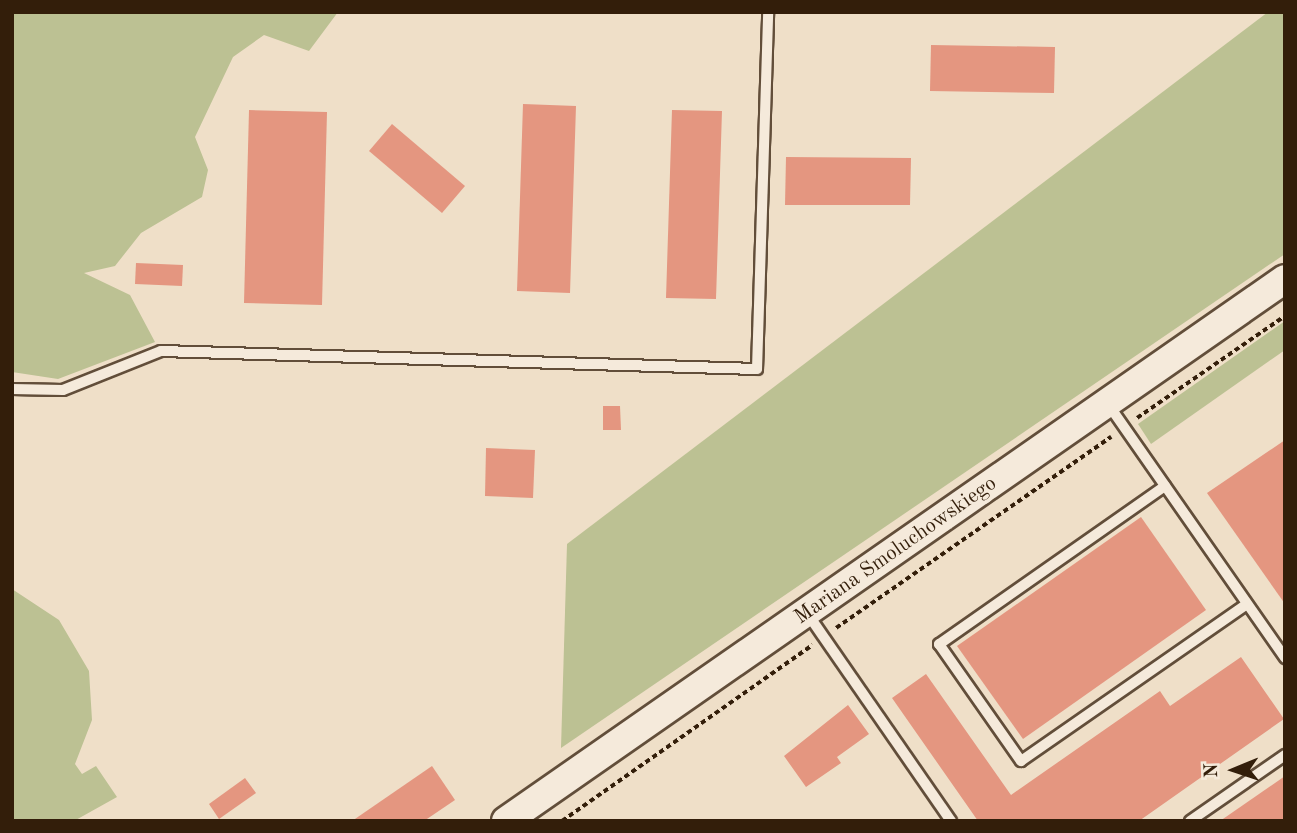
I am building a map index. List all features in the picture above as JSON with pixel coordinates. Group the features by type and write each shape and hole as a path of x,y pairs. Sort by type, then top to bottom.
{"street":[{"name":"Mariana Smoluchowskiego","path":"523,816 807,613 1285,279"}],"lane":[{"path":"12,389 64,390 161,351 757,369 768,12"},
{"path":"1108,404 1285,658"},
{"path":"1165,486 939,644 1013,751 1021,761 1247,604"},
{"path":"807,613 951,821"},
{"path":"1190,821 1285,755"}],"path":[{"path":"562,821 1285,316"}],"green space":[{"path":"12,12 338,12 309,51 264,35 233,57 195,137 208,170 202,197 141,233 115,266 84,273 130,295 155,342 58,379 12,372"},
{"path":"1268,12 1285,12 1285,254 561,748 567,544"},
{"path":"1285,321 1285,350 1151,444 1138,424"},
{"path":"12,589 59,620 89,671 92,720 75,764 82,774 96,766 117,797 74,821 12,821"}],"building":[{"path":"931,45 1055,47 1054,93 930,91"},
{"path":"523,104 576,106 570,293 517,291"},
{"path":"249,110 327,112 322,305 244,303"},
{"path":"672,110 722,111 716,299 666,298"},
{"path":"392,124 465,186 442,213 369,151"},
{"path":"786,157 911,158 910,205 785,205"},
{"path":"136,263 183,265 182,286 135,284"},
{"path":"603,406 620,406 621,430 603,430"},
{"path":"1285,440 1285,604 1207,493"},
{"path":"486,448 535,450 533,498 485,496"},
{"path":"1141,517 1206,610 1023,739 957,646"},
{"path":"1241,657 1284,719 1139,821 978,821 892,698 926,674 1011,795 1160,691 1170,706"},
{"path":"848,705 869,734 837,757 841,763 806,787 784,756"},
{"path":"432,766 455,800 424,821 352,821"},
{"path":"1285,776 1285,821 1220,821"},
{"path":"245,778 256,793 219,819 209,804"}]}
